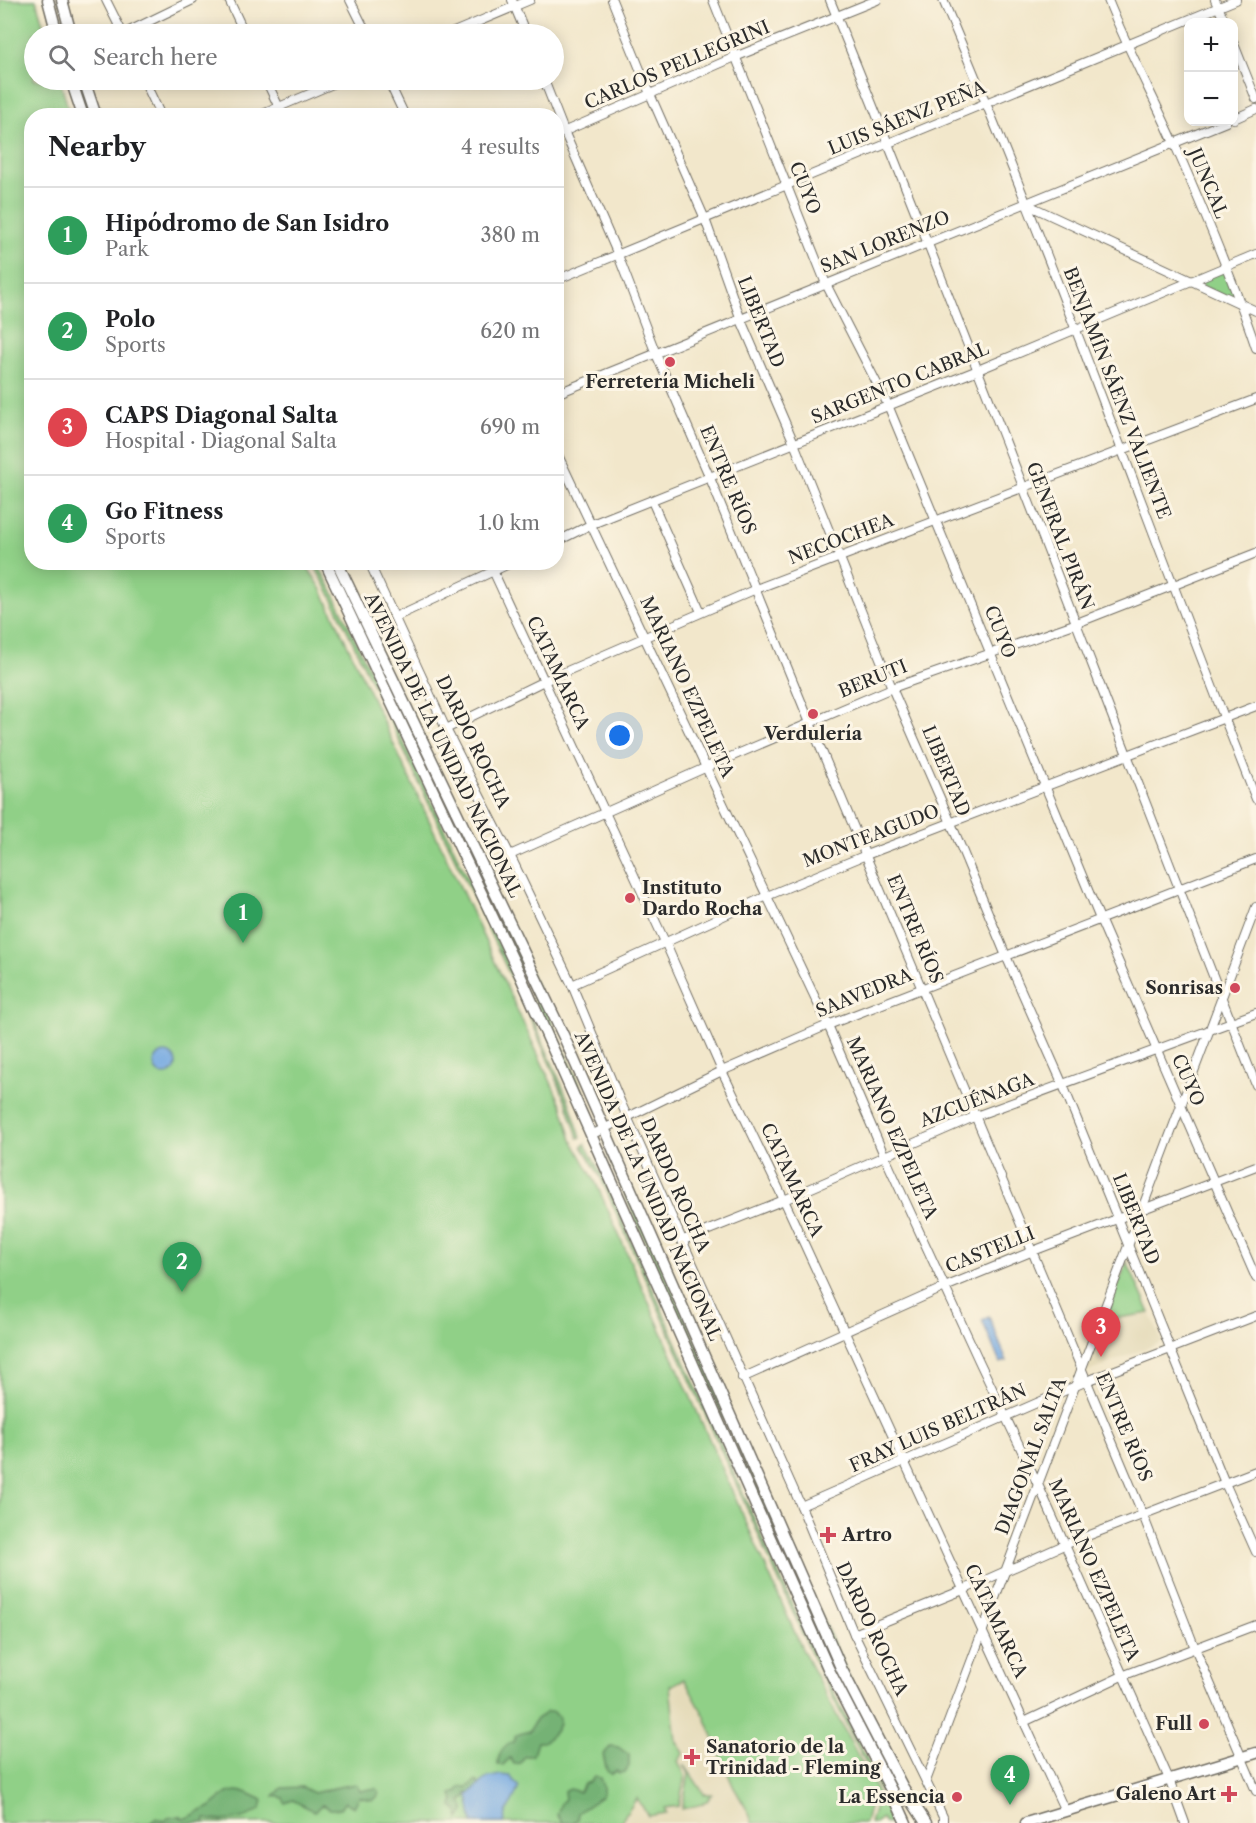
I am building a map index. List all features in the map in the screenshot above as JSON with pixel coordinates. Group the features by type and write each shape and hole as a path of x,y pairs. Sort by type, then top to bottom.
{"main road":[{"path":"48,0 54,24"},
{"path":"62,0 68,24"},
{"path":"74,90 80,108"},
{"path":"87,90 93,108"},
{"name":"AVENIDA DE LA UNIDAD NACIONAL","path":"329,570 520,975 832,1675 906,1823"},
{"name":"AVENIDA DE LA UNIDAD NACIONAL","path":"341,570 564,1036 842,1670 902,1786 926,1823"},
{"path":"1026,1823 1046,1820 1065,1811 1256,1753"}],"street":[{"path":"106,0 118,24"},
{"path":"144,24 193,0"},
{"path":"230,0 241,24"},
{"path":"350,0 362,24"},
{"path":"469,24 514,3 530,0"},
{"name":"LIBERTAD","path":"612,0 705,219 741,320 794,443 892,688 1063,1085 1225,1483 1256,1552"},
{"name":"CUYO","path":"712,0 826,284 888,405 1100,919 1256,1278"},
{"name":"GENERAL PIRÁN","path":"830,0 1024,487 1256,1085"},
{"name":"CARLOS PELLEGRINI","path":"564,131 735,57 877,0"},
{"name":"BENJAMÍN SÁENZ VALIENTE","path":"943,0 987,103 1123,449 1173,586 1256,799"},
{"name":"JUNCAL","path":"1108,0 1126,45 1174,144 1241,304 1256,348"},
{"name":"LUIS SÁENZ PEÑA","path":"564,277 1126,45 1217,4 1236,0"},
{"path":"514,3 522,24"},
{"path":"1217,4 1223,18"},
{"path":"1238,56 1256,99"},
{"path":"149,90 157,108"},
{"path":"271,90 279,106"},
{"path":"275,108 318,90"},
{"path":"393,90 401,108"},
{"name":"ENTRE RÍOS","path":"547,90 552,108"},
{"path":"1238,116 1256,109"},
{"name":"SAN LORENZO","path":"564,391 1217,126"},
{"name":"ENTRE RÍOS","path":"564,141 618,255 656,354 1033,1251 1256,1791"},
{"path":"1026,204 1256,311"},
{"name":"SARGENTO CABRAL","path":"564,538 592,524 978,370 1256,254"},
{"name":"NECOCHEA","path":"446,729 544,681 756,589 1256,399"},
{"name":"MARIANO EZPELETA","path":"564,467 828,1025 884,1155 1038,1485 1169,1779 1185,1823"},
{"path":"652,501 701,612"},
{"name":"BERUTI","path":"510,855 892,688 1077,623 1256,553"},
{"name":"DARDO ROCHA","path":"373,570 446,729 572,985 681,1241 801,1506 854,1634 943,1817 943,1823"},
{"path":"395,617 498,570"},
{"name":"CATAMARCA","path":"494,572 1065,1811"},
{"name":"MONTEAGUDO","path":"572,985 767,896 866,855 1256,706"},
{"name":"SAAVEDRA","path":"591,1135 722,1071 828,1025 1256,859"},
{"name":"DIAGONAL SALTA","path":"926,1781 1256,906"},
{"name":"AZCUÉNAGA","path":"681,1241 784,1200 976,1116 1256,1013"},
{"name":"CASTELLI","path":"742,1378 945,1287 1256,1166"},
{"name":"FRAY LUIS BELTRÁN","path":"801,1506 1087,1381 1256,1316"},
{"path":"854,1634 963,1590 1064,1545 1256,1471"},
{"path":"1024,1722 1122,1676 1256,1624"}],"shaded area":[{"path":"1150,1313 1162,1342 1090,1371 1087,1368 1105,1320"},
{"name":"Sanatorio de la Trinidad - Fleming","path":"684,1678 705,1717 733,1786 749,1813 752,1823 620,1823 659,1766 670,1686"}],"green space":[{"path":"0,0 36,0 43,24 24,24 24,90 63,90 68,108 24,108 24,570 309,570 321,588 562,1106 572,1140 596,1183 803,1651 878,1794 872,1797 865,1823 752,1823 749,1813 733,1786 705,1717 684,1679 670,1686 676,1741 684,1753 678,1761 685,1775 679,1806 665,1808 666,1813 648,1816 637,1798 620,1823 0,1823"},
{"path":"1225,267 1241,304 1192,282"},
{"path":"317,570 321,570 333,592 513,974 570,1104 581,1137 578,1138 567,1104 532,1022"},
{"path":"332,570 338,570 530,972 592,1117 579,1095"},
{"path":"585,1144 603,1176 815,1656 883,1790 880,1791 813,1658 600,1176 582,1146"},
{"path":"607,1154 619,1173 898,1784 893,1786 837,1677"},
{"path":"1127,1262 1150,1313 1105,1320"},
{"path":"547,1712 554,1712 559,1718 555,1732 543,1742 537,1742 533,1755 524,1757 521,1763 514,1764 510,1758 503,1765 498,1765 503,1748 513,1742 516,1735 529,1731 536,1719"},
{"path":"611,1746 618,1747 629,1755 629,1766 625,1772 616,1771 611,1774 607,1771 603,1755"},
{"path":"684,1764 704,1794 712,1794 703,1804 682,1809 689,1774"},
{"path":"594,1777 600,1778 602,1796 578,1813 578,1819 572,1823 563,1823 557,1815 565,1799 564,1792 570,1789 579,1792 584,1784 590,1782"},
{"path":"475,1781 478,1782 479,1787 472,1793 467,1793 465,1799 461,1801 465,1811 460,1819 458,1811 452,1807 454,1800 452,1794"},
{"path":"356,1784 360,1791 376,1788 379,1791 378,1796 372,1800 359,1797 354,1807 345,1802 340,1809 330,1809 322,1805 314,1811 293,1800 285,1803 283,1798 274,1796 282,1788 302,1787 314,1793"},
{"path":"246,1792 263,1800 261,1809 234,1820 206,1819 203,1823 150,1823 156,1818 164,1821 179,1816 184,1819 210,1807 227,1793"},
{"path":"886,1796 895,1823 885,1823 882,1818 875,1823 870,1823 876,1802"}],"water":[{"path":"165,1053 173,1056 176,1064 173,1072 165,1075 157,1072 154,1064 157,1056"},
{"path":"989,1317 1007,1361 1000,1363 982,1320"},
{"path":"500,1775 510,1776 519,1787 504,1823 473,1823 468,1795 487,1778"}],"place":[{"name":"Ferretería Micheli","path":"670,362"},
{"name":"Verdulería","path":"813,714"},
{"name":"Instituto Dardo Rocha","path":"630,898"},
{"name":"Hipódromo de San Isidro","path":"243,943"},
{"name":"Sonrisas","path":"1235,988"},
{"name":"Polo","path":"182,1292"},
{"name":"CAPS Diagonal Salta","path":"1101,1357"},
{"name":"Artro","path":"828,1535"},
{"name":"Full","path":"1204,1724"},
{"name":"Sanatorio de la Trinidad - Fleming","path":"692,1757"},
{"name":"Galeno Art","path":"1229,1794"},
{"name":"La Essencia","path":"957,1797"},
{"name":"Go Fitness","path":"1010,1805"}]}
